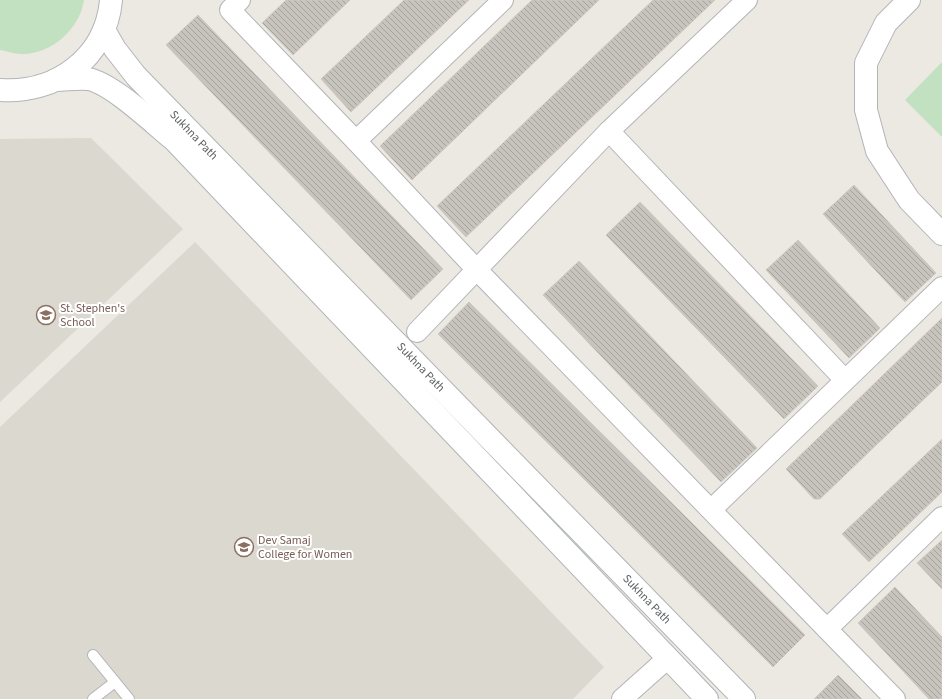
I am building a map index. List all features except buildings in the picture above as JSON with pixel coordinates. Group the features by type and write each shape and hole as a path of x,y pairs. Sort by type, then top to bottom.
{"main road":[{"path":"0,90 15,91 36,88 56,80 72,71 85,60 104,30 111,0"},
{"path":"909,0 886,23 866,63 866,110 877,151 909,200 942,234"},
{"name":"Sukhna Path","path":"104,30 115,49 136,76 744,699"},
{"name":"Sukhna Path","path":"56,80 88,79 105,86 125,100 174,140 707,699"}],"street":[{"path":"240,0 230,10 477,270 712,509 895,699"},
{"path":"356,141 503,0"},
{"path":"417,332 609,131 746,0"},
{"path":"609,131 845,380"},
{"path":"712,509 942,286"},
{"path":"827,629 942,516"},
{"path":"622,699 668,658"}],"lane":[{"path":"93,655 129,699"},
{"path":"93,699 115,682"}],"shaded area":[{"name":"St. Stephen's School","path":"91,138 183,229 0,402 0,139"},
{"name":"Dev Samaj College for Women","path":"195,242 604,667 573,699 0,699 0,427"}],"green space":[{"path":"0,0 84,0 77,21 62,38 43,50 32,53 16,54 0,50"},
{"path":"942,62 942,137 905,100"}],"place":[{"name":"St. Stephen's School","path":"46,315"},
{"name":"Dev Samaj College for Women","path":"244,547"}]}
